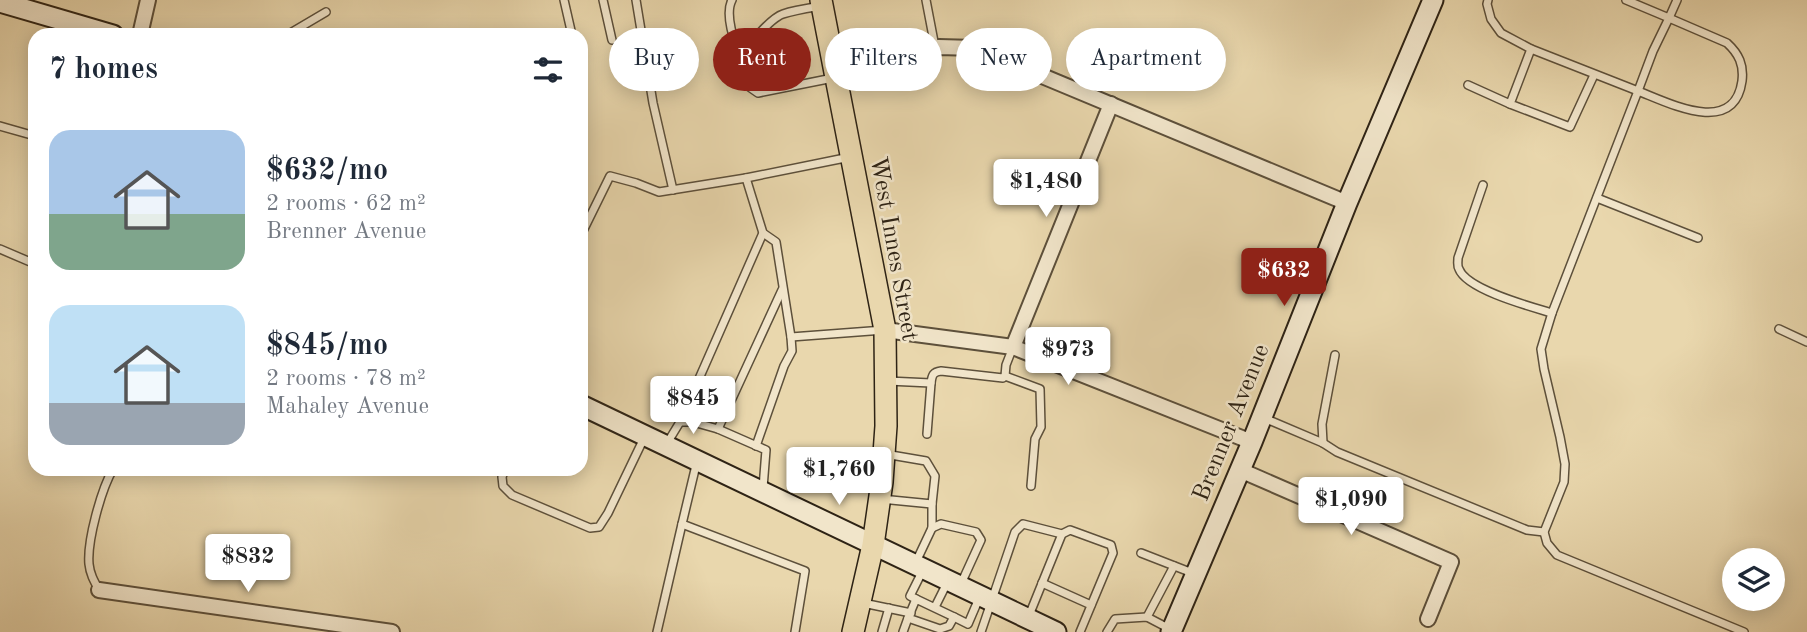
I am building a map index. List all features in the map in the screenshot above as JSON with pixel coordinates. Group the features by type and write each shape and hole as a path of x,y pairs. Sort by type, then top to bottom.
{"main road":[{"name":"West Innes Street","path":"821,3 826,28"},
{"name":"West Innes Street","path":"839,91 885,330 886,426 880,499 873,545 853,632"}],"street":[{"path":"142,28 149,0"},
{"name":"Brenner Avenue","path":"1171,631 1262,418 1347,203 1433,0"},
{"path":"0,2 89,28"},
{"path":"942,47 975,48 1347,203"},
{"path":"1013,346 1111,104"},
{"path":"885,330 1013,346 1252,442"},
{"path":"588,408 1056,632"},
{"path":"1240,470 1451,562 1427,619"},
{"path":"99,590 392,632"}],"lane":[{"path":"564,0 570,28"},
{"path":"604,0 610,28"},
{"path":"636,0 653,103 673,190"},
{"path":"732,0 729,5 732,28"},
{"path":"926,0 931,28"},
{"path":"1488,0 1491,19 1501,33 1531,49 1679,107 1701,113 1720,111 1730,106 1741,90 1743,73 1740,57 1734,49 1727,43 1626,0"},
{"path":"1677,0 1653,51 1552,313 1541,349 1565,464 1564,482 1544,532 1547,543 1557,555 1744,632"},
{"path":"764,28 776,17 821,3"},
{"path":"300,28 326,12"},
{"path":"1510,104 1531,49"},
{"path":"1468,85 1570,127 1594,75"},
{"path":"0,126 28,134"},
{"path":"588,221 610,176 659,192 851,157"},
{"path":"746,178 763,233 776,242 792,351 784,366 756,446"},
{"path":"1483,185 1458,258 1459,270 1478,286 1521,304 1552,313"},
{"path":"1597,198 1698,238"},
{"path":"666,446 680,422 763,233"},
{"path":"0,248 28,261"},
{"path":"718,429 782,289"},
{"path":"1779,329 1807,342"},
{"path":"791,337 885,330"},
{"path":"1005,376 1013,346"},
{"path":"1323,443 1322,425 1335,355"},
{"path":"928,435 932,375 936,372 1003,378 1005,376 1040,389 1041,427 1035,439 1031,486"},
{"path":"885,381 931,383"},
{"path":"1262,418 1323,443 1337,452 1527,530 1544,532"},
{"path":"680,422 692,422 718,429 766,450 762,492"},
{"path":"502,476 503,486 512,495 590,528 599,527 645,436"},
{"path":"884,454 926,461 935,476 932,528 910,596 968,624 986,599 1015,532 1023,524 1062,534 1070,530 1111,545 1113,553 1080,632"},
{"path":"657,632 697,461"},
{"path":"99,590 92,578 89,562 91,538 109,476"},
{"path":"880,499 932,504"},
{"path":"682,524 805,572 795,632"},
{"path":"932,528 941,524 964,529 976,532 981,540 954,584 935,607"},
{"path":"1027,618 1062,534"},
{"path":"1141,553 1196,574"},
{"path":"1147,617 1174,566"},
{"path":"1042,583 1091,605"},
{"path":"902,632 916,599"},
{"path":"981,632 986,599"},
{"path":"861,602 889,608 940,629 949,626 954,617"},
{"path":"882,632 889,608"},
{"path":"1107,632 1115,619 1147,617 1171,631"}]}
